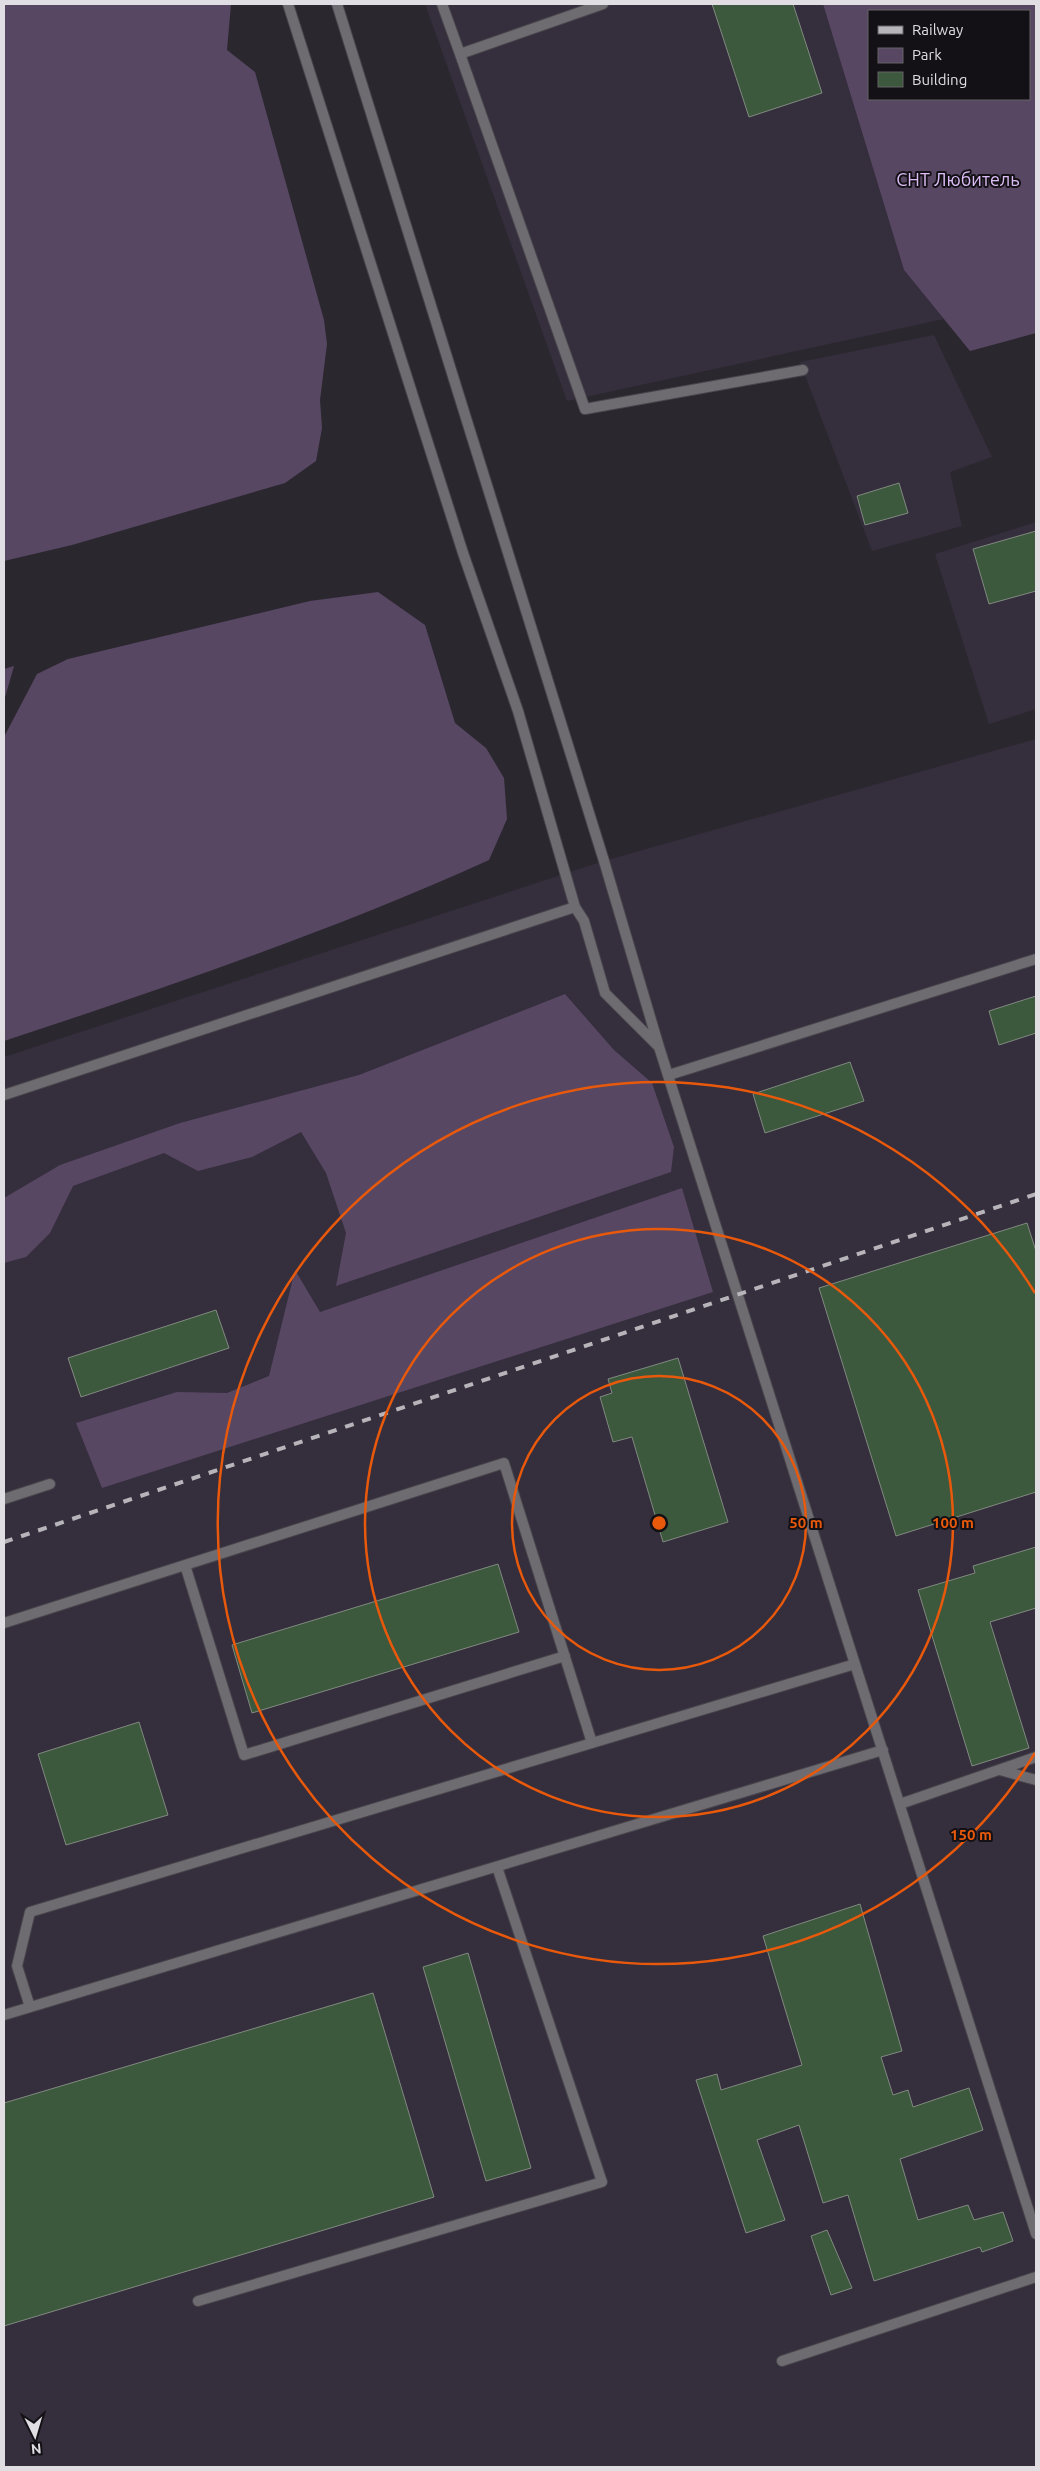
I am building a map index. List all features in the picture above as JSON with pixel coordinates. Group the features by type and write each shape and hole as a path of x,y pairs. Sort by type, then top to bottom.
{"lane":[{"path":"288,4 460,543 518,711 575,907 584,921 605,993 659,1046"},
{"path":"337,4 604,861 659,1046 1036,2234"},
{"path":"442,4 585,409 803,370"},
{"path":"460,54 603,4"},
{"path":"4,1095 575,907"},
{"path":"669,1075 1036,959"},
{"path":"4,1622 504,1463 592,1743"},
{"path":"4,1499 50,1484"},
{"path":"185,1565 244,1755 565,1656"},
{"path":"30,2008 17,1966 30,1912 855,1664"},
{"path":"4,2015 883,1750"},
{"path":"900,1804 1036,1757"},
{"path":"999,1770 1036,1780"},
{"path":"198,2301 602,2182 497,1867"},
{"path":"782,2361 1036,2277"}],"shaded area":[{"path":"425,4 823,4 904,270 944,319 567,401"},
{"path":"934,335 992,457 950,472 962,526 872,551 800,362"},
{"path":"1036,522 1036,709 989,724 935,554"},
{"path":"1036,739 1036,2467 4,2467 4,1057 604,861"}],"green space":[{"path":"4,4 231,4 227,50 255,72 324,320 327,344 320,400 322,428 316,461 285,483 72,545 4,561"},
{"name":"СНТ Любитель","path":"823,4 1036,4 1036,333 970,351 904,270"},
{"path":"378,592 425,625 455,723 486,748 504,778 507,819 489,860 370,911 249,957 4,1041 4,737 37,674 68,659 310,601"},
{"path":"14,666 4,701 4,669"},
{"path":"565,994 614,1050 652,1083 674,1147 671,1172 336,1286 346,1233 326,1173 301,1132 252,1157 198,1171 164,1153 73,1186 50,1233 26,1257 4,1263 4,1198 60,1165 180,1123 359,1075"},
{"path":"682,1188 713,1292 102,1488 76,1423 177,1392 227,1393 269,1376 295,1270 320,1312"}],"building":[{"path":"712,4 793,4 822,93 749,117"},
{"path":"899,483 908,513 865,525 857,496"},
{"path":"1036,531 1036,591 989,604 973,549"},
{"path":"1036,996 1036,1033 999,1045 989,1011"},
{"path":"850,1062 864,1101 765,1133 753,1094"},
{"path":"1027,1223 1036,1251 1036,1492 896,1536 819,1288"},
{"path":"216,1310 229,1348 81,1397 68,1358"},
{"path":"678,1358 728,1522 663,1542 632,1437 613,1442 600,1397 612,1393 608,1379"},
{"path":"1036,1547 1036,1608 990,1622 1029,1748 972,1766 918,1590 975,1573 973,1566"},
{"path":"498,1564 519,1632 252,1713 232,1645"},
{"path":"139,1722 168,1815 66,1845 38,1754"},
{"path":"860,1904 902,2051 881,2057 893,2095 908,2090 913,2107 969,2088 983,2130 900,2159 918,2220 968,2205 974,2220 1003,2212 1013,2241 982,2252 980,2247 874,2281 848,2195 823,2203 799,2125 757,2140 785,2220 746,2233 696,2080 717,2074 721,2090 802,2065 763,1936"},
{"path":"468,1953 531,2168 486,2181 423,1967"},
{"path":"373,1993 434,2197 4,2326 4,2103"},
{"path":"827,2230 852,2288 831,2295 811,2236"}],"railway":[{"path":"4,1542 1036,1194"}]}
